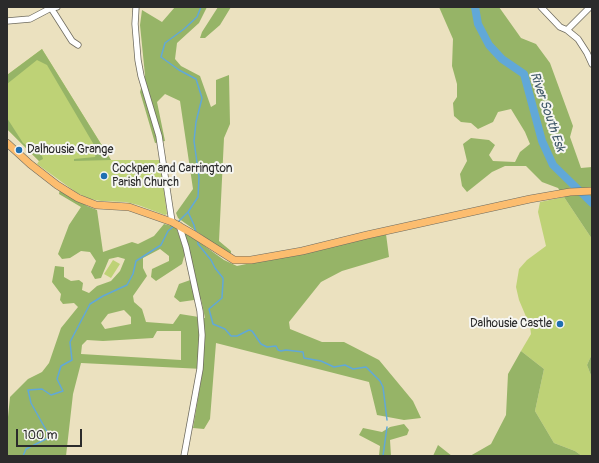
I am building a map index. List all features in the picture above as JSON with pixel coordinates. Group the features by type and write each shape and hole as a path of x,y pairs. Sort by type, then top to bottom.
{"main road":[{"path":"7,143 46,176 78,198 96,205 129,207 175,223 234,260 251,260 302,251 366,235 530,199 570,192 592,191"}],"street":[{"path":"7,21 30,19 51,8 57,7"},
{"path":"136,7 135,24 141,76 159,136 175,223 186,247 200,311 202,335 200,369 184,456"},
{"path":"541,7 560,27 567,30 578,39 592,64"},
{"path":"567,30 590,7"},
{"path":"51,8 72,40 78,45"}],"green space":[{"path":"175,7 207,7 199,23 177,43 175,59 181,66 200,76 211,107 216,104 216,80 229,75 230,124 224,138 219,241 231,251 231,254 228,254 178,218 176,213 193,189 180,101 165,94 157,102 165,141 155,143 140,92 145,75 140,25 142,10 162,22"},
{"path":"218,7 231,7 220,25 205,38 200,38 202,32"},
{"path":"439,7 499,7 521,38 536,44 550,63 573,126 570,137 581,168 592,167 592,239 558,188 542,182 526,166 505,166 492,172 467,192 462,186 460,174 467,161 463,144 471,138 489,140 495,145 489,155 493,161 515,162 520,152 530,144 525,132 511,109 498,112 493,122 478,129 471,123 461,122 454,116 453,103 457,97 457,84 452,66 453,39"},
{"path":"42,49 111,160 160,160 167,214 165,215 126,202 90,199 77,193 37,164 39,161 7,129 7,75"},
{"path":"42,49 111,160 74,161 74,159 95,157 97,150 47,65 37,60 7,84 7,75"},
{"path":"7,118 23,143 42,156 43,159 39,161 7,129"},
{"path":"60,189 87,206 97,210 103,252 132,242 138,244 154,236 164,224 176,227 185,253 182,264 156,281 151,277 152,269 169,261 169,256 160,249 143,258 143,268 147,276 133,296 134,302 142,309 146,322 173,324 180,314 205,318 201,299 180,302 174,297 179,284 196,278 184,234 185,232 224,260 237,266 386,234 389,257 342,271 321,282 289,322 290,329 322,342 344,342 379,360 413,401 421,418 404,420 377,415 369,382 216,343 210,419 204,429 193,428 203,369 81,363 73,394 66,456 7,456 7,427 10,397 28,379 42,372 49,363 61,328 78,307 74,303 63,304 60,300 61,294 52,282 55,266 64,267 64,277 71,281 79,280 83,283 82,290 89,293 97,286 111,281 120,271 125,259 118,257 109,259 101,278 95,279 91,272 96,261 90,252 81,251 70,258 62,259 58,254 69,225 81,207 59,194","holes":["124,310 131,317 131,324 105,329 101,323 108,314","157,331 181,331 181,360 81,354 82,345 87,340 103,341 153,338"]},
{"path":"564,197 592,239 592,354 587,365 592,378 592,456 582,456 575,451 554,443 535,411 544,369 521,351 531,334 530,326 519,300 516,287 519,269 527,260 546,246 538,212 540,202"},
{"path":"113,260 120,264 111,278 104,274"},
{"path":"521,351 544,369 535,411 554,443 575,451 582,456 470,456 491,444 506,415 508,374"},
{"path":"592,354 592,378 587,365"},
{"path":"404,424 409,430 407,435 390,440 391,456 379,456 380,446 359,435 363,428 382,432 390,427"},
{"path":"438,445 452,456 433,456"}],"waterway":[{"path":"178,222 188,212 198,197 199,177 194,141 196,122 202,98 196,79 179,70 161,57 165,43 197,17 201,7"},
{"name":"River South Esk","path":"475,7 478,24 489,45 502,59 524,74 542,141 553,165 592,203"},
{"name":"River South Esk","path":"586,197 589,193"},
{"path":"188,212 196,233"},
{"path":"23,456 26,449 50,437 31,403 28,390 42,389 51,395 63,391 57,379 61,366 72,360 70,342 90,304 127,285 133,274 136,261 161,245 168,231 174,226"},
{"path":"198,240 198,244 223,278 222,298 209,309 213,324 225,329 231,336 237,336 249,330 252,331 261,344 267,347 276,346 278,350 281,351 286,350 303,352 304,358 321,361 334,367 345,365 353,369 366,367 380,381 383,387 387,420"},
{"path":"383,456 387,427"}],"place":[{"name":"Dalhousie Grange","path":"19,150"},
{"name":"Cockpen and Carrington Parish Church","path":"104,176"},
{"name":"Dalhousie Castle","path":"560,324"}]}
